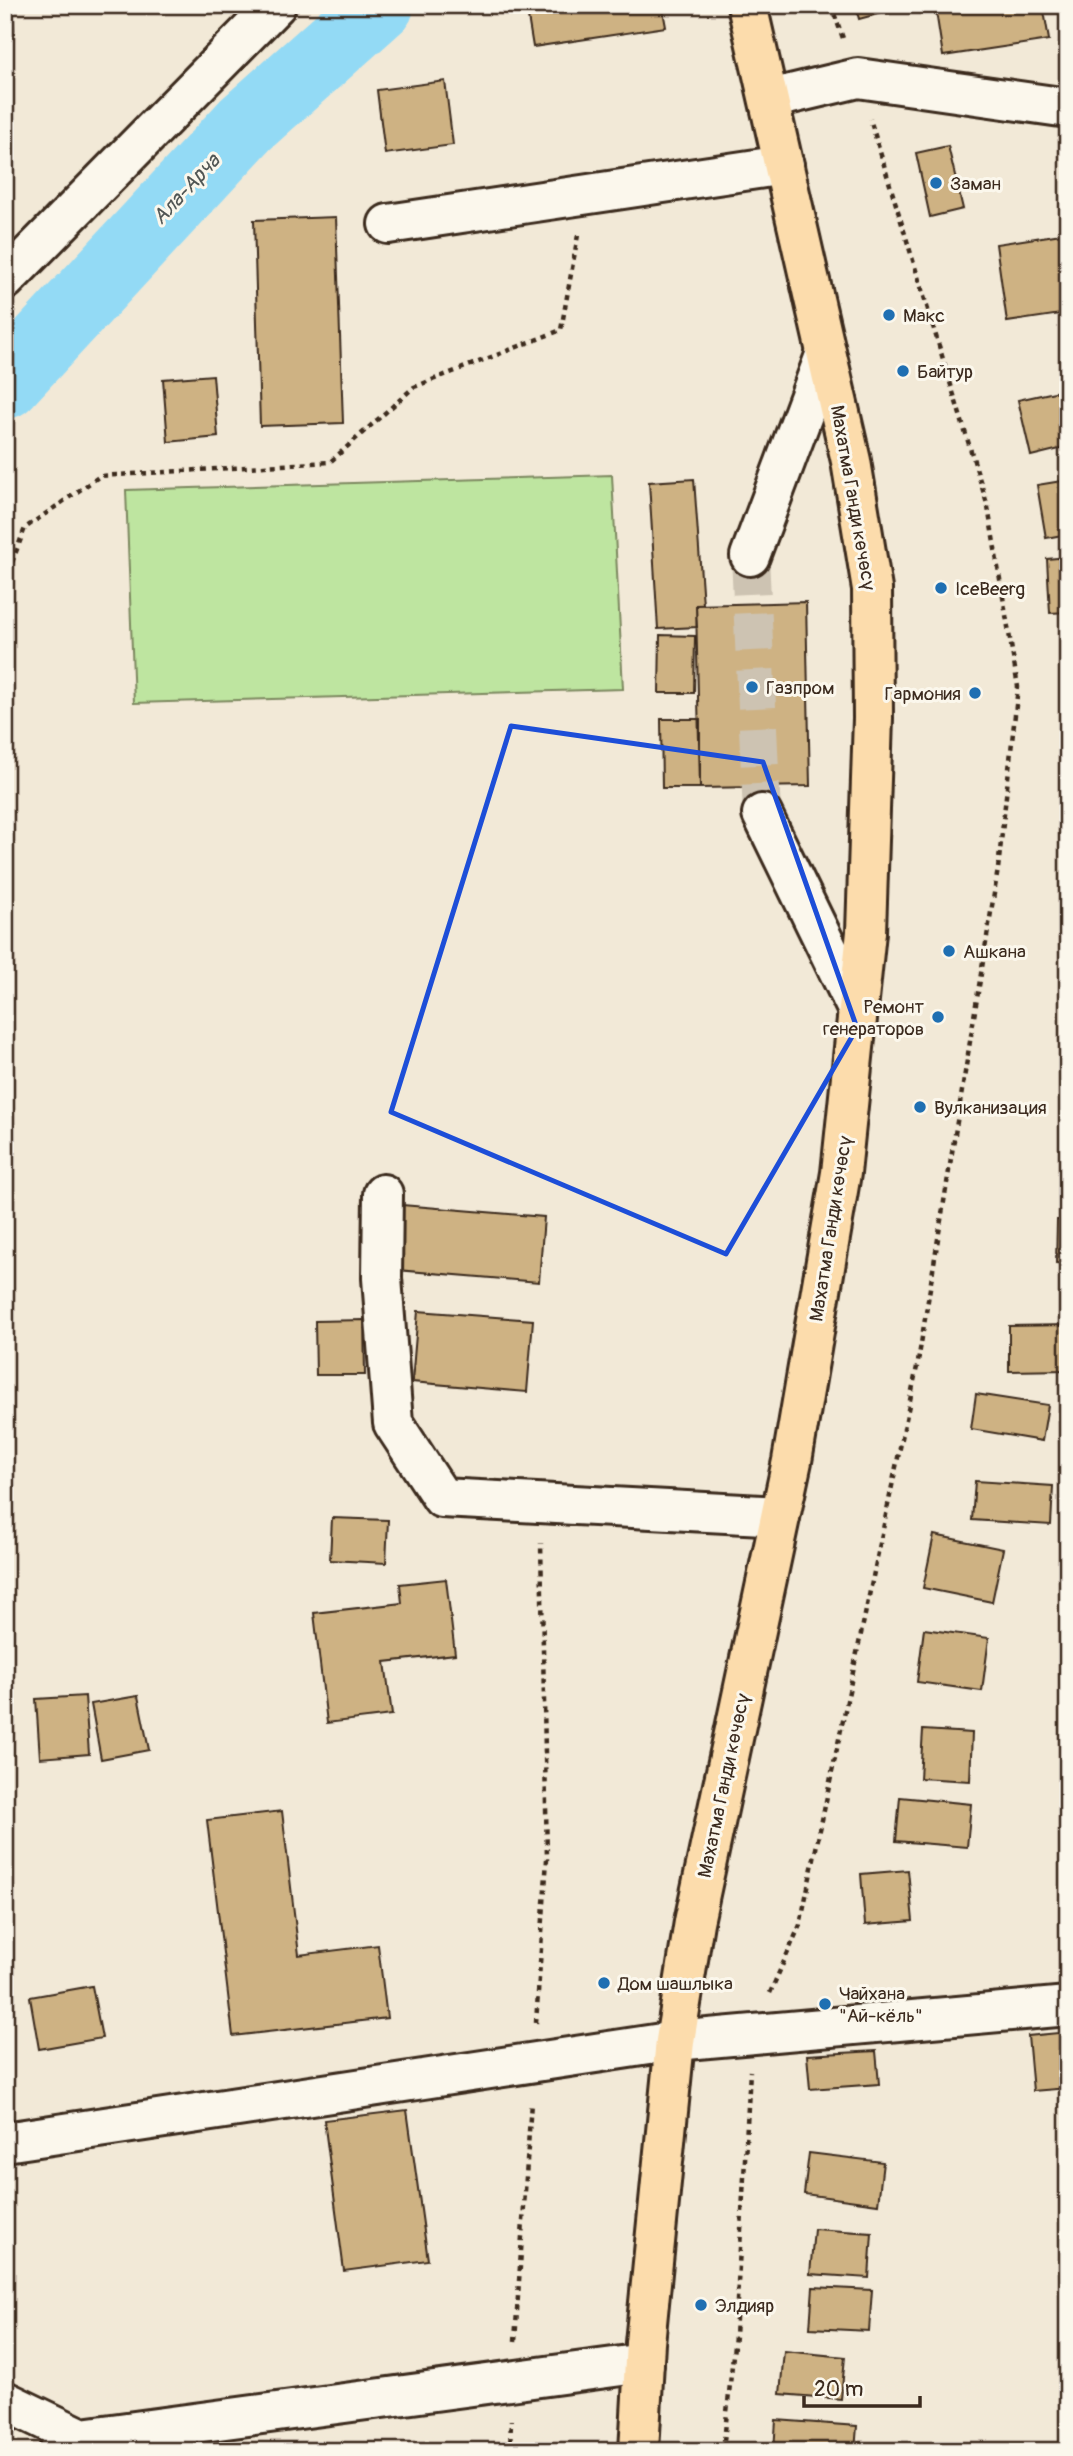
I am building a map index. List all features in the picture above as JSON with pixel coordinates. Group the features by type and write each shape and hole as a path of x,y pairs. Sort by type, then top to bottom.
{"main road":[{"name":"Махатма Ганди көчөсү","path":"639,2451 644,2363 675,2041 694,1922 780,1516 841,1173 866,932 873,718 872,589 851,461 747,5"}],"street":[{"path":"5,280 276,5"},
{"path":"770,99 858,78 1068,108"},
{"path":"388,224 784,165"},
{"path":"750,555 825,353"},
{"path":"762,814 858,1011"},
{"path":"383,1194 382,1278 393,1423 442,1498 780,1516"},
{"path":"5,2142 675,2041 1068,2006"},
{"path":"5,2402 70,2444 644,2363"}],"path":[{"path":"723,2451 736,2336 752,2034 800,1925 918,1362 998,869 1018,687 988,507 858,78 831,5"},
{"path":"5,581 25,528 100,476 331,462 414,387 561,330 584,195"},
{"path":"510,2451 512,2381 547,1859 540,1503"}],"highlighted area":[{"path":"511,726 763,762 857,1028 726,1254 391,1112"}],"green space":[{"path":"612,475 623,689 134,703 126,490"}],"building":[{"path":"5,5 12,5 14,30 5,31"},
{"path":"526,5 662,5 666,27 533,47"},
{"path":"855,5 911,5 859,19"},
{"path":"935,5 1043,5 1049,40 943,56"},
{"path":"445,81 453,145 385,154 377,90"},
{"path":"948,146 963,209 930,217 916,153"},
{"path":"336,217 343,423 260,426 254,220"},
{"path":"1068,233 1068,313 1007,322 996,244"},
{"path":"213,375 218,437 168,442 163,379"},
{"path":"1068,389 1068,447 1031,456 1018,400"},
{"path":"694,479 703,605 696,605 697,627 658,629 649,482"},
{"path":"1068,480 1068,534 1046,538 1037,485"},
{"path":"1068,557 1068,612 1050,613 1047,559"},
{"path":"806,602 810,786 700,788 696,605"},
{"path":"660,635 695,636 694,693 659,693"},
{"path":"661,719 700,719 700,788 662,788"},
{"path":"402,1205 544,1217 539,1282 397,1270"},
{"path":"1057,1220 1068,1220 1068,1264 1056,1263"},
{"path":"418,1311 533,1320 527,1392 412,1382"},
{"path":"364,1320 365,1375 316,1375 315,1321"},
{"path":"1068,1325 1068,1370 1009,1371 1009,1326"},
{"path":"976,1394 1048,1405 1042,1441 971,1429"},
{"path":"975,1481 1053,1486 1051,1525 972,1520"},
{"path":"332,1518 388,1520 386,1563 330,1560"},
{"path":"934,1535 1003,1549 992,1602 923,1588"},
{"path":"446,1579 455,1654 385,1662 392,1715 327,1723 314,1613 402,1603 400,1584"},
{"path":"924,1629 989,1638 982,1691 917,1682"},
{"path":"85,1696 89,1754 40,1758 36,1699"},
{"path":"138,1696 149,1750 101,1759 91,1704"},
{"path":"923,1730 972,1733 970,1781 920,1778"},
{"path":"900,1797 971,1804 967,1847 896,1841"},
{"path":"282,1811 299,1955 378,1945 387,2018 233,2036 207,1820"},
{"path":"908,1870 913,1921 865,1925 861,1874"},
{"path":"92,1986 102,2038 39,2049 30,1997"},
{"path":"1068,2032 1068,2088 1033,2091 1028,2036"},
{"path":"876,2051 879,2084 810,2089 807,2055"},
{"path":"407,2110 428,2260 344,2271 324,2120"},
{"path":"809,2153 883,2162 878,2204 804,2194"},
{"path":"814,2229 872,2233 869,2278 810,2274"},
{"path":"813,2287 872,2290 869,2331 810,2328"},
{"path":"784,2351 845,2357 841,2399 780,2394"},
{"path":"776,2420 857,2426 855,2451 774,2451"}],"waterway":[{"name":"Ала-Арча","path":"5,384 246,124 379,5"}],"tunnel":[{"path":"750,556 762,814"}],"place":[{"name":"Заман","path":"936,183"},
{"name":"Макс","path":"889,315"},
{"name":"Байтур","path":"903,371"},
{"name":"IceBeerg","path":"941,588"},
{"name":"Газпром","path":"752,687"},
{"name":"Гармония","path":"975,693"},
{"name":"Ашкана","path":"949,951"},
{"name":"Ремонт генераторов","path":"938,1017"},
{"name":"Вулканизация","path":"920,1107"},
{"name":"Дом шашлыка","path":"604,1983"},
{"name":"Чайхана \"Ай-кёль\"","path":"825,2004"},
{"name":"Элдияр","path":"701,2305"}]}
